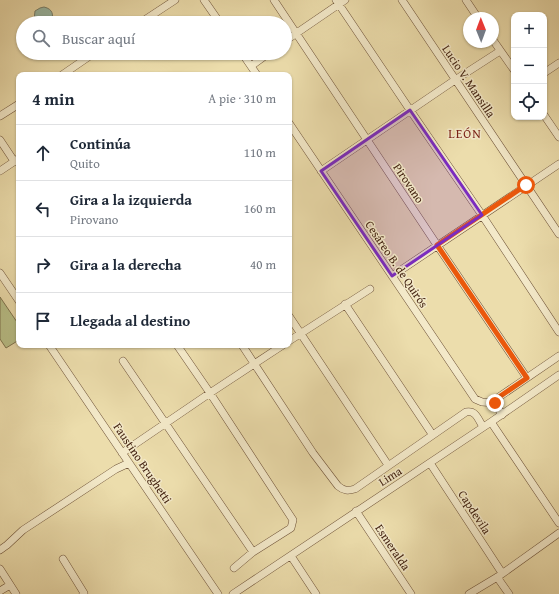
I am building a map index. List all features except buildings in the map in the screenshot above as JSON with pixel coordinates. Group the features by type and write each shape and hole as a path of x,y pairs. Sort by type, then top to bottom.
{"street":[{"path":"151,16 175,0"},
{"path":"204,0 215,16"},
{"name":"Pirovano","path":"274,0 285,16"},
{"name":"Lucio V. Mansilla","path":"402,0 559,234"},
{"path":"466,0 474,12"},
{"path":"292,36 340,1 410,110 482,215 559,332"},
{"name":"Pirovano","path":"292,27 527,378"},
{"path":"498,48 511,66"},
{"path":"321,171 500,51"},
{"path":"66,72 84,60"},
{"path":"247,60 255,72"},
{"path":"251,66 259,60"},
{"path":"547,71 559,63"},
{"path":"0,116 16,106"},
{"path":"547,119 559,137"},
{"name":"Cesáreo B. de Quirós","path":"292,128 475,399 482,402 495,403"},
{"path":"0,140 16,161"},
{"path":"0,171 16,163"},
{"path":"392,276 559,164"},
{"path":"0,273 16,297"},
{"path":"292,339 370,289"},
{"path":"345,304 432,434"},
{"path":"292,320 388,465"},
{"name":"Faustino Brughetti","path":"51,348 218,594"},
{"path":"179,348 210,392 293,520 291,528 253,552 234,568"},
{"path":"244,348 313,453 342,490 355,488 466,412 471,411 475,413 483,427"},
{"path":"122,453 210,392 278,348"},
{"path":"502,415 495,403 496,399 559,356"},
{"path":"123,361 253,552"},
{"name":"Lima","path":"233,594 558,377"},
{"path":"491,422 559,523"},
{"path":"0,550 8,545 23,530 116,468 129,463"},
{"name":"Capdevila","path":"430,463 500,575 510,594"},
{"name":"Esmeralda","path":"356,511 411,594"},
{"path":"469,594 500,575 559,533"},
{"path":"291,556 316,594"},
{"path":"64,559 84,594"},
{"path":"0,569 16,594"},
{"path":"0,591 10,585"}],"highlighted area":[{"path":"410,110 482,215 392,276 321,171"}],"green space":[{"path":"0,297 16,321 16,342 6,348 0,339"}],"shaded area":[{"path":"44,7 49,9 52,16 34,16 35,11"}],"district":[{"name":"LEÓN","path":"465,133"}],"route":[{"path":"495,403 496,399 527,378 437,245 526,185"}]}
